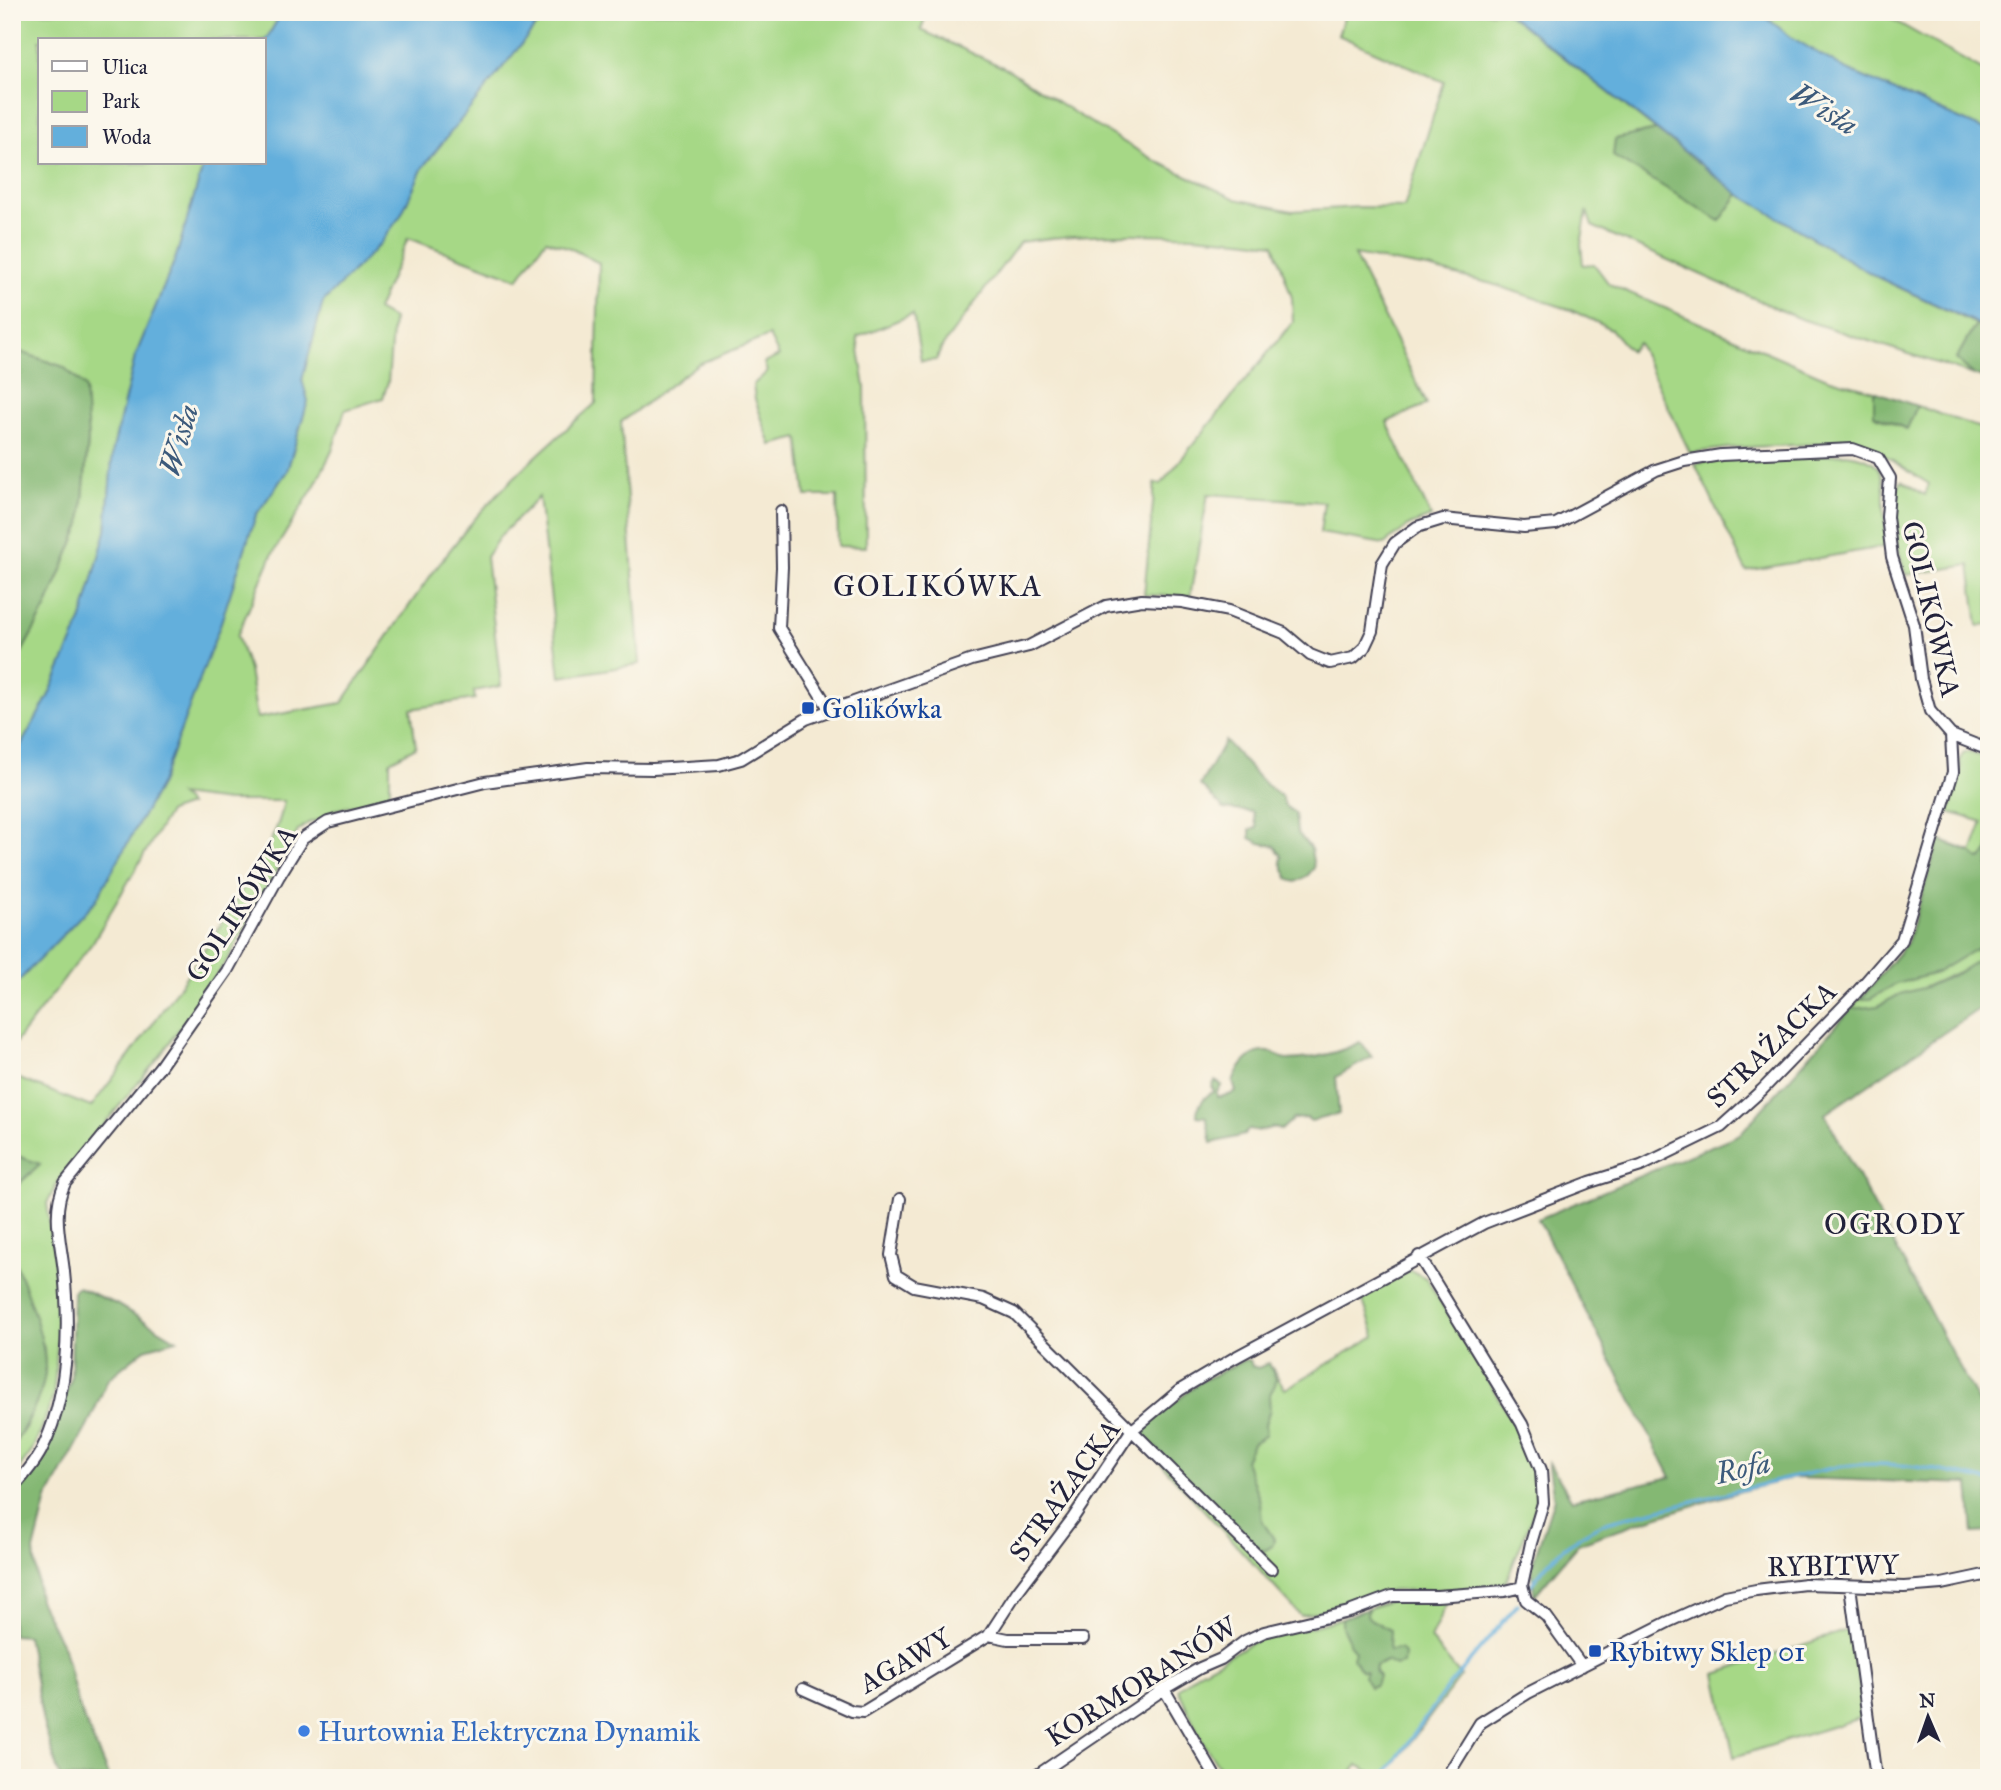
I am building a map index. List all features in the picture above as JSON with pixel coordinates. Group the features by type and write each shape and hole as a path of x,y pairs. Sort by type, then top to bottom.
{"street":[{"name":"GOLIKÓWKA","path":"12,1489 41,1451 62,1390 68,1322 57,1215 59,1197 65,1183 159,1068 227,971 302,839 314,829 336,820 485,782 588,768 653,769 719,765 741,759 806,719 972,660 1029,646 1106,606 1142,600 1182,602 1229,611 1284,633 1311,655 1330,663 1353,659 1364,648 1373,631 1382,564 1395,543 1416,527 1443,519 1524,527 1556,524 1656,470 1684,461 1721,455 1853,449 1878,458 1890,478 1887,517 1892,557 1914,625 1921,680 1930,711 1951,735 1989,750"},
{"path":"781,511 779,628 830,710"},
{"name":"STRAŻACKA","path":"989,1635 1017,1592 1073,1518 1131,1431 1180,1390 1419,1256 1484,1223 1590,1182 1641,1166 1721,1127 1762,1090 1856,993 1902,940 1954,772 1951,735"},
{"path":"900,1199 891,1255 896,1275 914,1286 983,1299 1014,1313 1272,1569"},
{"path":"1419,1256 1522,1424 1541,1470 1543,1503 1522,1587 1526,1600 1546,1616 1583,1666"},
{"name":"RYBITWY","path":"1446,1778 1480,1723 1528,1693 1725,1596 1805,1584 1904,1587 1942,1584 1989,1574"},
{"path":"1850,1586 1876,1778"},
{"name":"KORMORANÓW","path":"1032,1778 1159,1686 1221,1659 1245,1641 1264,1632 1349,1612 1392,1596 1437,1596 1505,1591 1522,1587"},
{"path":"989,1635 1008,1639 1083,1639"},
{"name":"AGAWY","path":"803,1689 852,1711 863,1712 989,1635"},
{"path":"1159,1686 1216,1778"}],"green space":[{"path":"12,12 282,12 266,40 38,38 38,164 204,164 176,257 135,357 113,449 106,531 82,619 48,697 12,761 12,670 46,608 81,524 88,440 64,367 12,349"},
{"path":"547,12 927,12 921,30 1009,70 1156,161 1236,199 1292,211 1358,207 1404,208 1444,82 1338,35 1346,12 1506,12 1656,130 1616,139 1720,221 1739,194 1877,277 1976,324 1956,359 1974,375 1798,318 1592,226 1587,211 1581,244 1583,265 1594,264 1609,284 1827,378 1874,391 1874,415 1906,429 1917,406 1989,431 1989,625 1978,626 1970,565 1906,575 1894,527 1893,502 1902,481 1925,495 1929,484 1862,442 1729,448 1690,453 1638,343 1630,351 1611,329 1571,310 1492,284 1428,268 1354,255 1427,404 1387,422 1431,517 1410,525 1384,544 1320,533 1324,502 1208,494 1190,597 1144,595 1155,483 1161,484 1293,322 1292,298 1274,244 1147,234 1083,235 1020,242 942,347 936,360 921,361 913,314 857,337 865,387 866,547 838,546 837,496 806,496 799,438 771,445 755,399 753,385 767,372 764,363 779,356 769,336 698,364 621,422 640,664 560,677 539,497 500,536 486,557 501,686 474,691 475,699 411,709 416,747 390,761 390,798 334,810 326,818 308,823 298,831 228,959 160,1056 61,1177 47,1203 57,1280 59,1324 53,1397 30,1454 12,1478 12,1447 27,1425 45,1375 44,1348 12,1253 12,1190 40,1165 12,1154 12,1076 91,1107 167,1004 221,924 265,851 277,826 284,801 227,801 179,795 189,805 169,812 93,942 12,1047 12,988 96,900 161,783 220,625 256,515 287,471 308,401 302,380 323,302 401,215 423,167","holes":["408,238 518,279 546,240 570,248 599,263 596,403 548,445 473,521 422,588 342,703 257,718 249,670 237,636 272,555 315,485 332,451 345,410 383,398 388,382 393,319 377,310"]},
{"path":"1759,12 1879,12 1989,74 1989,132 1845,69 1791,37"},
{"path":"1656,130 1739,194 1720,221 1613,156 1615,139"},
{"path":"1976,324 1989,329 1989,380 1974,375 1956,359"},
{"path":"12,349 64,367 85,387 88,440 81,524 46,608 12,670"},
{"path":"1874,391 1917,406 1907,429 1874,415"},
{"path":"1846,454 1868,460 1880,470 1884,485 1888,546 1746,571 1695,464 1721,459"},
{"path":"1225,741 1263,782 1281,796 1285,806 1295,813 1297,832 1311,849 1314,868 1296,882 1289,880 1281,862 1282,857 1275,846 1250,838 1250,830 1257,828 1253,812 1224,809 1200,785"},
{"path":"1967,752 1989,758 1989,955 1971,966 1835,1028 1907,943 1939,840 1972,852 1983,822 1949,812 1961,773 1960,759"},
{"path":"1939,840 1972,853 1979,859 1989,850 1989,941 1936,973 1896,984 1870,999 1861,999 1907,943"},
{"path":"1989,953 1989,1002 1825,1114 1989,1423 1989,1532 1973,1533 1969,1484 1794,1478 1636,1523 1578,1544 1534,1596 1532,1565 1554,1499 1548,1461 1572,1500 1671,1477 1538,1219 1740,1134 1851,1009 1878,1006 1900,994 1926,987 1957,973"},
{"path":"1360,1042 1372,1057 1336,1077 1339,1114 1311,1121 1307,1118 1293,1119 1281,1130 1274,1127 1260,1131 1249,1129 1244,1135 1212,1143 1206,1117 1197,1116 1198,1109 1202,1101 1214,1092 1212,1086 1215,1081 1222,1085 1217,1097 1236,1092 1233,1082 1247,1059 1265,1052 1287,1060 1306,1058 1334,1053"},
{"path":"12,1154 40,1164 12,1190"},
{"path":"12,1253 39,1329 45,1373 37,1401 12,1447"},
{"path":"1410,1270 1426,1278 1510,1417 1528,1453 1537,1482 1535,1509 1506,1582 1489,1588 1388,1591 1353,1604 1301,1616 1135,1435 1200,1382 1244,1360 1252,1377 1272,1368 1285,1389 1375,1336 1362,1298"},
{"path":"78,1287 116,1304 177,1340 145,1349 108,1379 88,1425 47,1499 34,1551 39,1600 64,1648 78,1704 109,1778 60,1778 43,1722 27,1636 12,1635 12,1497 45,1454 71,1379 73,1291"},
{"path":"1244,1360 1250,1360 1252,1366 1258,1368 1269,1363 1276,1379 1269,1396 1266,1435 1253,1443 1245,1460 1260,1501 1262,1521 1274,1539 1272,1546 1264,1551 1146,1438 1143,1428 1200,1382"},
{"path":"1394,1599 1448,1600 1430,1639 1461,1676 1383,1778 1358,1765 1347,1778 1227,1778 1203,1743 1178,1689 1198,1672 1268,1634 1311,1627"},
{"path":"1368,1609 1367,1615 1370,1619 1390,1630 1389,1650 1400,1649 1404,1654 1403,1664 1395,1666 1386,1661 1376,1666 1375,1672 1379,1676 1376,1685 1369,1687 1364,1677 1366,1671 1362,1671 1353,1658 1355,1651 1348,1643 1342,1627 1342,1618"},
{"path":"1853,1628 1863,1717 1734,1757 1716,1674"}],"water":[{"name":"Wisła","path":"282,12 547,12 423,167 401,215 380,244 323,302 302,380 308,401 287,471 256,515 220,625 161,783 96,900 12,988 12,761 48,697 82,619 106,531 113,449 135,357 176,257 204,164 266,164 266,40"},
{"name":"Wisła","path":"1506,12 1759,12 1791,37 1845,69 1989,132 1989,329 1877,277 1739,194"}],"waterway":[{"name":"Rofa","path":"1531,1585 1564,1548 1606,1522 1828,1469 1888,1464 1989,1481"},
{"name":"Rofa","path":"1383,1778 1447,1688 1518,1604"}],"place":[{"name":"Golikówka","path":"808,708"},
{"name":"Rybitwy Sklep 01","path":"1595,1651"},
{"name":"Hurtownia Elektryczna Dynamik","path":"304,1731"}],"district":[{"name":"GOLIKÓWKA","path":"938,586"},
{"name":"OGRODY","path":"1895,1224"}]}
